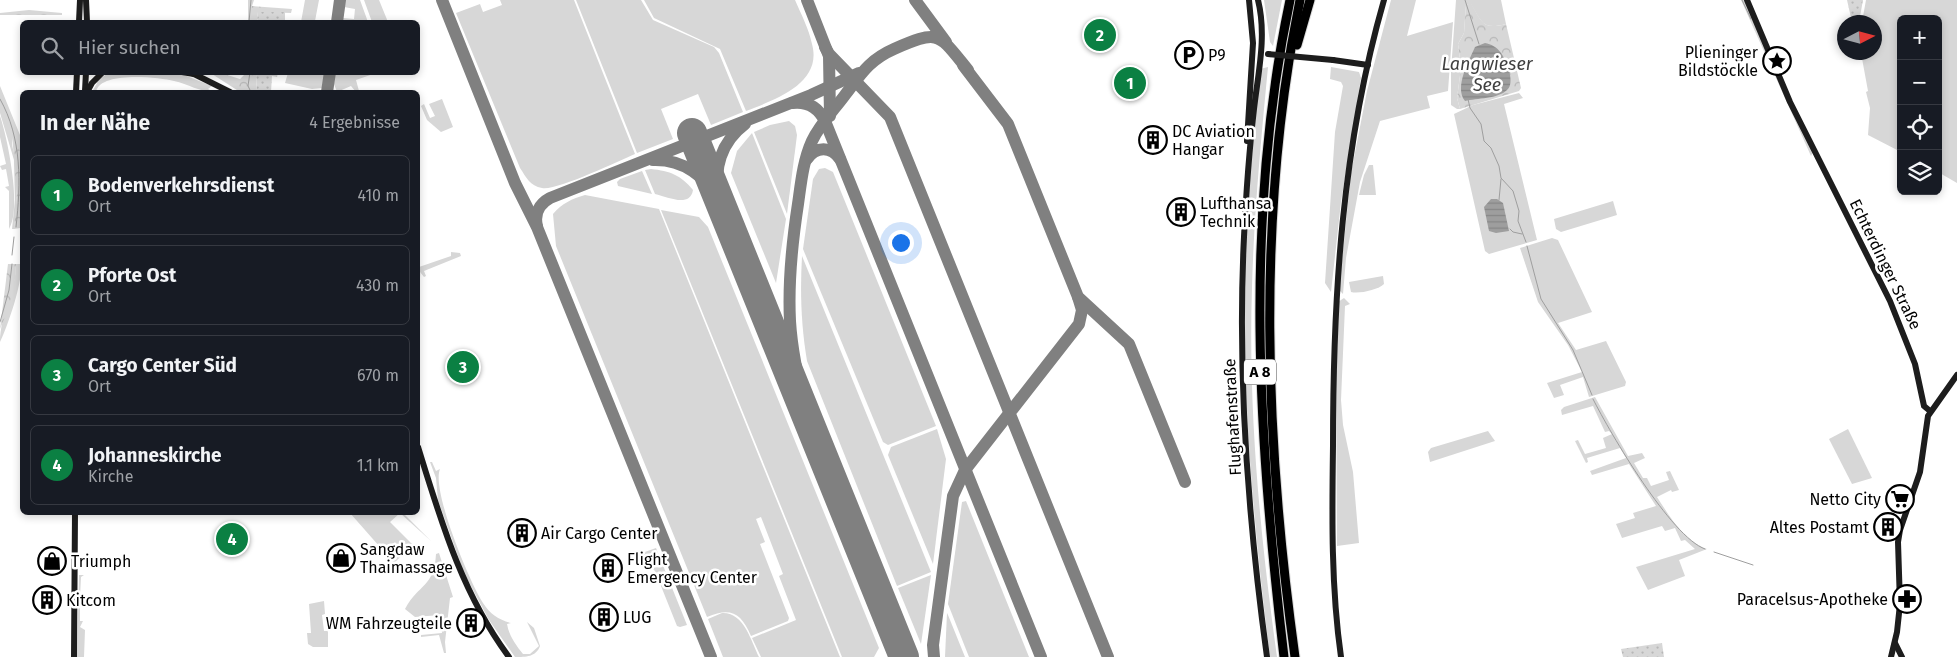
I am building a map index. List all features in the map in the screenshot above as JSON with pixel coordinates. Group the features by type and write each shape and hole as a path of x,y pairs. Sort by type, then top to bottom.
{"highway":[{"name":"A 8","path":"1284,657 1271,545 1263,436 1260,292 1266,159 1275,87 1290,0"},
{"name":"A 8","path":"1295,657 1280,513 1271,344 1273,217 1290,53 1300,0"},
{"path":"1290,53 1297,45 1310,0"}],"main road":[{"path":"79,20 80,0"},
{"path":"86,0 86,20"},
{"name":"Flughafenstraße","path":"1248,175 1247,130 1252,52 1249,0"},
{"name":"Flughafenstraße","path":"1258,0 1264,53 1248,175 1244,238 1243,387 1253,534 1267,657"},
{"path":"1341,657 1333,569 1335,300 1345,188 1368,65 1384,0"},
{"path":"1381,11 1390,0"},
{"name":"Echterdinger Straße","path":"1747,0 1804,131 1890,301 1916,364 1924,406 1930,412"},
{"path":"1252,52 1368,65"},
{"path":"76,90 77,75"},
{"path":"86,75 86,90"},
{"path":"87,90 100,75"},
{"path":"195,75 226,90"},
{"path":"1897,657 1895,643 1900,604 1898,537 1920,472 1930,412 1957,375"},
{"path":"420,453 459,572 486,624 509,657"},
{"path":"74,657 75,515"}],"green space":[{"path":"248,0 254,0 252,6 292,9 291,13 258,12 257,20 248,20"},
{"path":"305,0 319,0 315,20 301,20"},
{"path":"345,0 360,0 367,20 342,20 343,18 354,19 355,9 344,7"},
{"path":"364,0 379,0 387,20 371,20"},
{"path":"500,0 574,0 635,154 602,169 550,188 538,187 529,181 520,168 456,13 480,4 483,12 502,5"},
{"path":"576,0 641,0 653,20 714,47 719,53 743,112 711,125 698,94 661,109 673,139 637,153"},
{"path":"644,0 795,0 812,44 813,58 810,70 803,80 782,96 746,111 720,49 654,18"},
{"path":"1264,0 1282,0 1273,46 1270,42"},
{"path":"1391,0 1416,0 1407,36 1453,22 1448,91 1427,96 1430,108 1380,121 1360,182 1346,258 1343,294 1339,290 1351,173 1367,91"},
{"path":"1456,0 1501,0 1506,24 1498,26 1488,25 1481,20 1471,4 1466,5 1464,33 1458,44 1461,68 1457,98 1460,109 1451,105 1451,71"},
{"path":"1741,0 1744,0 1813,152 1811,156"},
{"path":"1847,0 1863,0 1860,15 1850,15"},
{"path":"1866,0 1957,0 1957,183 1942,174 1942,15 1897,15 1897,150 1868,135 1870,108 1862,60 1882,60 1882,15 1863,15"},
{"path":"1471,3 1484,23 1492,26 1506,24 1521,88 1519,91 1460,109 1457,98 1461,68 1458,44 1464,33 1466,5"},
{"path":"29,10 62,13 62,15 0,15 0,13"},
{"path":"258,12 285,12 285,20 257,20"},
{"path":"1268,67 1254,232 1251,333 1257,472 1265,565 1277,657 1270,657 1259,561 1250,465 1245,369 1246,248 1249,196 1260,69"},
{"path":"1331,67 1359,72 1361,78 1341,202 1331,292 1325,283 1335,132 1343,86 1341,82 1330,79"},
{"path":"105,75 184,75 212,86 208,89 210,90 201,90 166,79 130,77 107,81 100,85 97,90 93,90 97,83 96,81"},
{"path":"214,75 227,75 240,79 244,75 256,75 257,90 237,90"},
{"path":"256,75 278,75 277,77 272,76 271,90 257,90"},
{"path":"287,75 325,75 322,88 312,89 285,83"},
{"path":"335,75 370,75 356,80 359,90 354,90 351,86 336,90 334,84"},
{"path":"0,86 20,135 20,154 14,135 12,141 17,184 14,229 12,229 15,200 14,160 0,113"},
{"path":"1519,93 1523,98 1504,104 1537,240 1489,254 1485,251 1454,114 1473,105"},
{"path":"442,99 453,127 441,132 427,120 421,106 424,104 430,118 435,116 429,104"},
{"path":"0,116 10,157 14,191 13,220 9,229 9,191 5,187 9,186 6,169 2,170 0,166 6,164 0,137"},
{"path":"789,121 795,126 797,135 787,214 754,132 770,125"},
{"path":"752,133 786,219 776,283 731,173 737,151"},
{"path":"14,134 20,152 20,228 14,229 17,193 12,135"},
{"path":"1369,165 1373,165 1376,195 1359,195 1364,175"},
{"path":"825,168 833,172 936,426 888,445 883,442 803,249 813,179 819,169"},
{"path":"645,170 664,171 679,177 693,190 691,195 688,199 678,200 655,194"},
{"path":"642,171 652,194 618,186 617,182 620,179"},
{"path":"585,195 659,209 840,657 761,657 752,638 796,620 779,576 783,574 761,517 756,519 765,542 760,544 789,618 788,621 751,636 743,622 734,614 723,613 707,617 556,246 553,214 568,202"},
{"path":"1613,201 1617,215 1561,232 1556,229 1554,219"},
{"path":"661,210 699,217 708,227 879,648 874,657 842,657"},
{"path":"1552,238 1558,240 1592,312 1558,323 1576,350 1606,341 1626,382 1625,386 1589,397 1583,377 1560,385 1564,395 1554,398 1547,383 1582,372 1568,345 1538,302 1520,248"},
{"path":"451,252 460,253 461,256 424,271 426,276 424,277 420,272 420,267 451,256"},
{"path":"802,256 931,572 897,586 807,361 803,334"},
{"path":"8,264 16,264 15,281 0,329"},
{"path":"16,264 20,264 18,291 0,342 2,322 14,284"},
{"path":"1383,276 1384,284 1373,290 1351,292 1349,282"},
{"path":"1344,298 1350,304 1345,306 1341,400 1343,425 1353,472 1359,543 1337,546 1336,374 1338,302"},
{"path":"1595,397 1628,456 1642,453 1645,458 1634,463 1643,478 1647,478 1651,486 1669,480 1666,472 1670,471 1679,490 1672,492 1671,490 1657,497 1684,534 1707,549 1679,560 1685,576 1648,590 1636,567 1695,549 1685,540 1681,541 1675,528 1665,531 1662,526 1622,538 1616,524 1635,518 1633,513 1656,506 1629,464 1592,475 1590,471 1626,458 1620,448 1587,458 1588,462 1586,463 1575,441 1578,440 1585,454 1606,448 1603,438 1612,434 1609,431 1605,432 1593,406 1562,415 1561,410 1564,407"},
{"path":"937,429 946,459 933,564 888,455 891,447"},
{"path":"1848,429 1872,478 1852,484 1829,439"},
{"path":"1488,431 1495,441 1430,462 1428,452 1431,448"},
{"path":"430,462 432,462 436,471 440,469 441,496 446,515 461,557 477,592 492,613 511,623 507,624 509,632 523,654 530,654 539,646 527,622 534,628 540,646 533,654 515,657 489,620 464,573 438,500 436,478"},
{"path":"966,501 1029,657 969,657 948,604 962,502"},
{"path":"352,515 398,515 390,522 413,545 394,563"},
{"path":"402,515 405,515 431,541"},
{"path":"656,548 687,625 677,626 655,571 646,562 642,553"},
{"path":"439,553 453,597 450,598 445,642 446,653 444,653 439,635 421,637 421,635 442,633 440,615 415,617 405,609 429,579 435,565 436,554"},
{"path":"79,575 84,575 81,577 80,597 84,599 80,599 80,621 83,621 80,627 85,630 84,657 77,657"},
{"path":"931,575 921,644 898,588"},
{"path":"324,601 325,614 322,615 324,631 328,631 328,647 313,647 308,644 307,633 311,633 309,604"},
{"path":"722,613 730,614 741,622 750,636 759,657 723,657 708,619"},
{"path":"947,613 948,615 965,657 945,657"},
{"path":"1662,643 1664,657 1623,657 1621,649"}],"water":[{"name":"Langwieser See","path":"1485,43 1496,47 1503,56 1509,72 1510,87 1498,95 1465,101 1461,89 1466,67 1475,47"},
{"path":"1491,199 1497,199 1503,203 1509,231 1496,233 1489,231 1484,207"}],"waterway":[{"path":"249,20 251,0"},
{"path":"1465,0 1479,44"},
{"path":"1742,0 1751,19"},
{"path":"250,75 248,86 250,90"},
{"path":"0,99 7,114 16,145 19,177 16,227"},
{"path":"1468,99 1470,108 1481,124 1484,141 1491,148 1499,166 1501,178 1513,191 1519,211 1518,221 1526,242"},
{"path":"1499,200 1501,179"},
{"path":"1510,229 1513,232 1522,234"},
{"path":"12,255 14,237"},
{"path":"1527,246 1541,299 1573,350 1592,395"},
{"path":"0,322 9,290 12,264"},
{"path":"1593,399 1627,458 1659,505 1691,541 1705,549"},
{"path":"1714,552 1753,565"}],"taxiway":[{"path":"337,20 340,0"},
{"path":"442,0 515,183 537,227 711,657"},
{"path":"807,0 829,56 830,116"},
{"path":"915,0 946,42"},
{"path":"807,419 790,321 790,277 801,180 806,156 812,141 823,123 856,80 866,68 885,53 921,39 937,38 950,48 968,70"},
{"path":"825,47 829,54 890,117 1108,657"},
{"path":"963,65 1008,124 1078,297 1129,344 1185,482"},
{"path":"537,226 536,217 538,210 550,198 811,95 859,73"},
{"path":"327,90 330,75"},
{"path":"792,103 812,106 825,121 1041,657"},
{"path":"719,197 717,176 721,157 730,139 745,124"},
{"path":"807,159 815,152 824,149 832,152 840,159"},
{"path":"653,160 674,162 692,171 708,184 720,202"},
{"path":"934,657 933,645 953,496 965,470 1079,324 1082,310 1078,297"}],"runway":[{"path":"692,133 904,657"}],"place":[{"name":"Pforte Ost","path":"1100,35"},
{"name":"P9","path":"1189,55"},
{"name":"Plieninger Bildstöckle","path":"1777,61"},
{"name":"Bodenverkehrsdienst","path":"1130,83"},
{"name":"DC Aviation Hangar","path":"1153,140"},
{"name":"Lufthansa Technik","path":"1181,212"},
{"name":"Cargo Center Süd","path":"463,367"},
{"name":"Netto City","path":"1900,499"},
{"name":"Altes Postamt","path":"1888,527"},
{"name":"Air Cargo Center","path":"522,533"},
{"name":"Johanneskirche","path":"232,539"},
{"name":"Sangdaw Thaimassage","path":"341,558"},
{"name":"Triumph","path":"52,561"},
{"name":"Flight Emergency Center","path":"608,568"},
{"name":"Paracelsus-Apotheke","path":"1907,599"},
{"name":"Kitcom","path":"47,600"},
{"name":"LUG","path":"604,617"},
{"name":"WM Fahrzeugteile","path":"471,623"}]}
